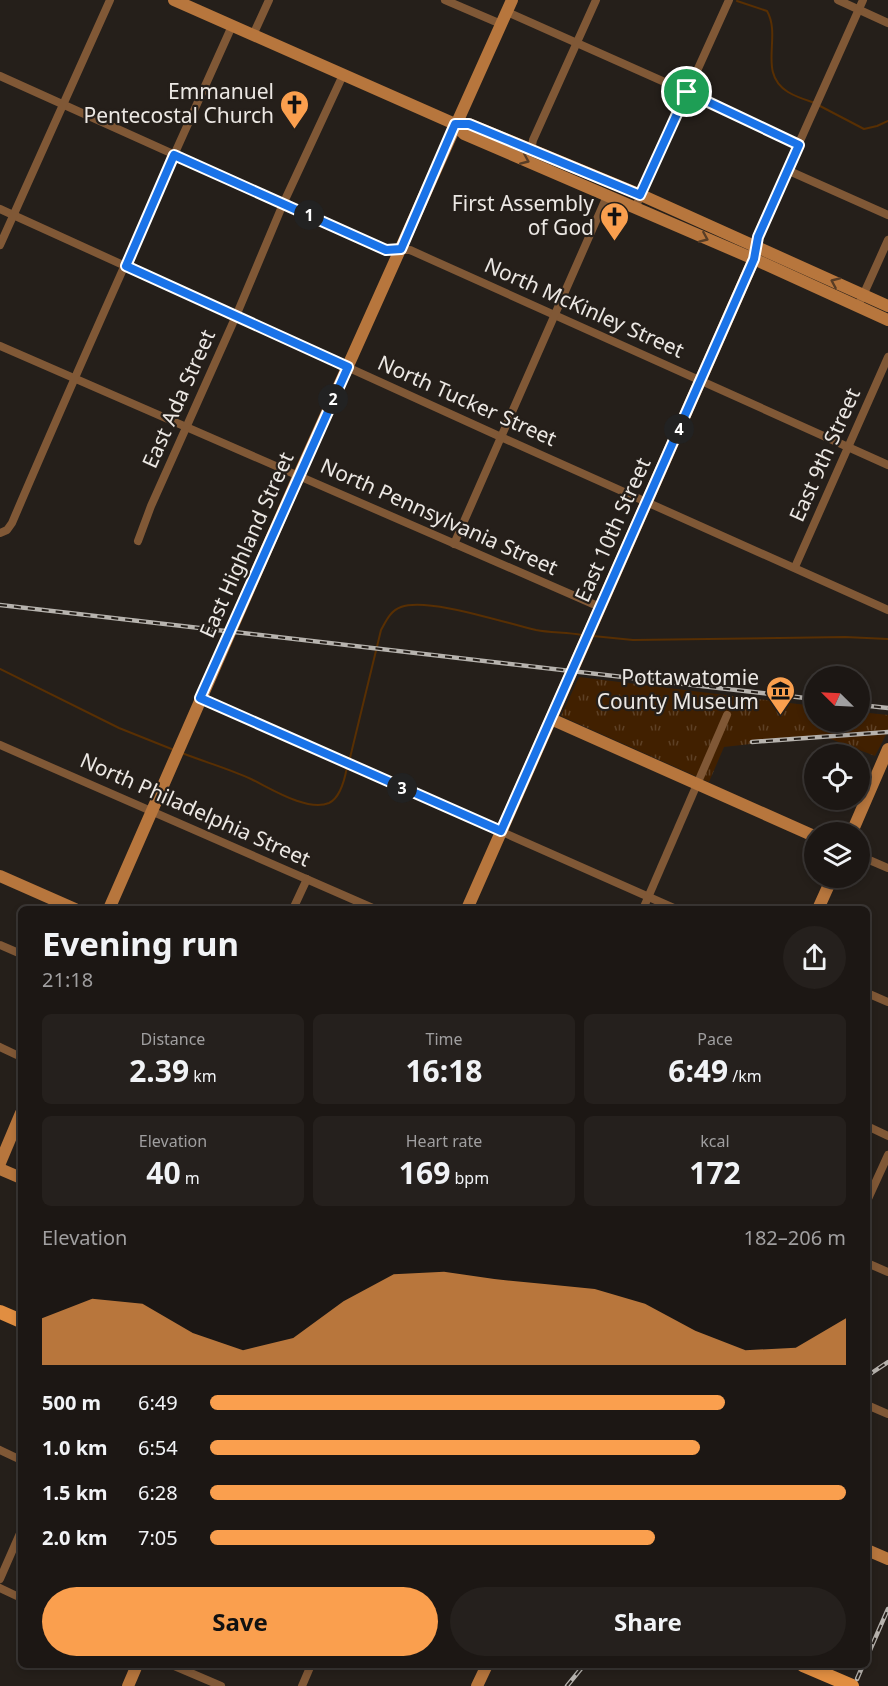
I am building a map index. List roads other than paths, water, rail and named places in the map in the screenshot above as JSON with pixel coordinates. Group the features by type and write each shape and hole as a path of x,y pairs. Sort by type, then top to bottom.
{"main road":[{"path":"0,1312 18,1320"},
{"path":"810,1668 852,1686"}],"street":[{"path":"0,244 61,104 110,0"},
{"path":"174,0 455,124 469,124 640,195 755,253 861,301 888,320"},
{"path":"253,35 269,0"},
{"path":"445,0 501,24"},
{"path":"531,150 533,140 596,0"},
{"path":"635,208 729,0"},
{"path":"838,0 888,23"},
{"name":"East 10th Street","path":"468,906 648,502 755,253 787,170 863,0"},
{"path":"509,6 577,42 799,145"},
{"name":"East Highland Street","path":"110,906 298,475 509,6"},
{"path":"4,531 12,523 74,378 232,26"},
{"name":"East Ada Street","path":"138,541 185,427 236,316 283,204 343,75"},
{"name":"North McKinley Street","path":"0,76 386,250 411,250 888,465"},
{"path":"455,124 464,134 607,196 755,253"},
{"path":"787,170 888,215"},
{"path":"454,544 607,196"},
{"name":"North Tucker Street","path":"0,209 888,610"},
{"path":"861,301 888,240"},
{"path":"861,301 888,306"},
{"name":"North Pennsylvania Street","path":"0,346 600,608"},
{"name":"East 9th Street","path":"795,567 888,357"},
{"path":"200,698 669,906"},
{"path":"644,906 727,715"},
{"path":"551,719 804,832"},
{"name":"North Philadelphia Street","path":"0,745 368,906"},
{"path":"856,822 888,749"},
{"path":"870,860 888,868"},
{"path":"0,876 68,906"},
{"path":"294,906 307,879"},
{"path":"819,906 827,888"},
{"path":"0,945 18,953"},
{"path":"870,994 888,1002"},
{"path":"0,1047 18,1056"},
{"path":"0,1163 18,1120"},
{"path":"870,1127 888,1136"},
{"path":"870,1194 888,1155"},
{"path":"0,1169 18,1177"},
{"path":"870,1264 888,1272"},
{"path":"870,1406 888,1414"},
{"path":"0,1450 18,1459"},
{"path":"0,1579 18,1538"},
{"path":"870,1551 888,1559"},
{"path":"0,1588 18,1597"},
{"path":"128,1686 136,1668"},
{"path":"179,1668 221,1686"},
{"path":"302,1686 310,1668"},
{"path":"477,1686 485,1668"}],"waterway":[{"path":"737,1 767,11 771,21 774,75 779,84 788,92 815,103"},
{"path":"820,106 864,129 888,121"},
{"path":"349,762 381,630 397,609 413,605 429,605 467,612 536,630 582,635"},
{"path":"593,636 633,640 845,637 888,639"},
{"path":"0,669 119,728 174,750"},
{"path":"182,753 243,775 289,798 320,805 329,803 336,797 347,767"}],"railway":[{"path":"0,605 804,698"},
{"path":"870,706 888,708"},
{"path":"752,742 888,732"},
{"path":"870,1374 888,1362"},
{"path":"870,1650 888,1609"},
{"path":"567,1686 582,1668"},
{"path":"857,1679 862,1668"}],"place":[{"name":"Emmanuel Pentecostal Church","path":"295,130"},
{"name":"First Assembly of God","path":"615,242"},
{"name":"Pottawatomie County Museum","path":"780,716"}]}
